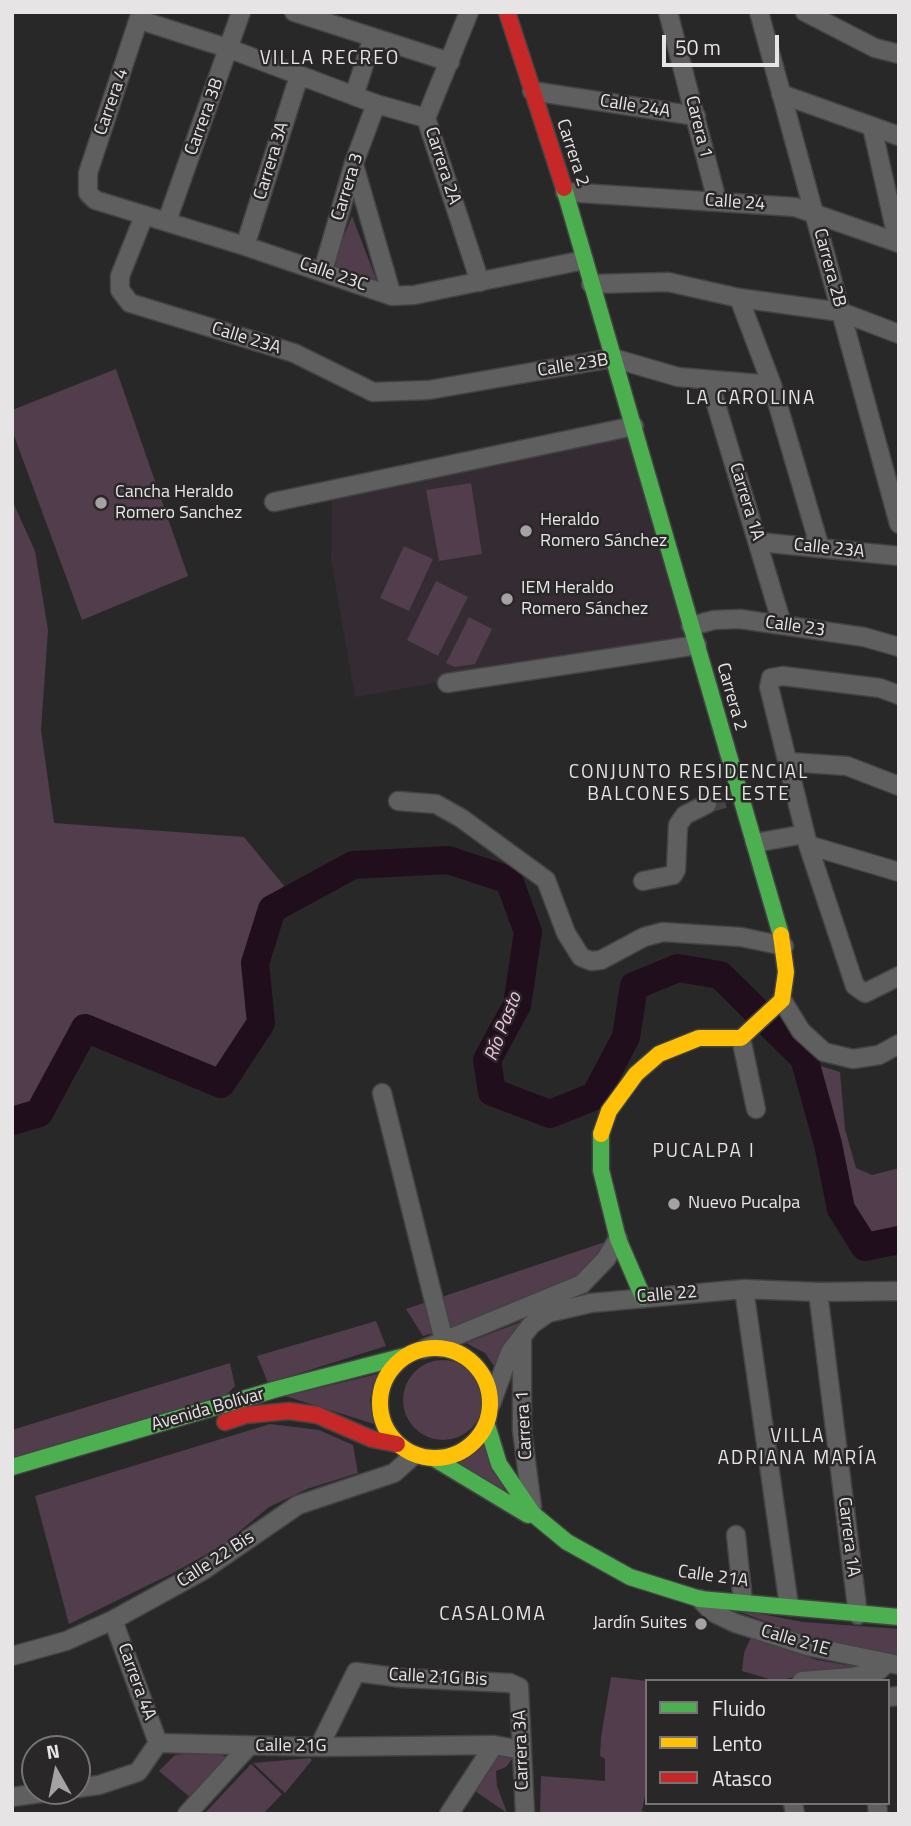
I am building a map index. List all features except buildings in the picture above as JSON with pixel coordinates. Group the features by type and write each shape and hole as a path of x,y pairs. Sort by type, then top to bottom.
{"main road":[{"name":"Carrera 2","path":"507,12 565,192 634,426 691,626 732,797 755,843 784,946 786,972 782,1000"},
{"path":"643,1297 618,1239 601,1170 600,1137 609,1111 636,1074 677,1044 699,1038 746,1033 782,1000"},
{"path":"424,1349 449,1350 471,1360 486,1380 491,1404 487,1425 475,1443 457,1455 435,1459 414,1455 397,1444 385,1428 379,1408 381,1388 390,1370 405,1356 424,1349"},
{"name":"Avenida Bolívar","path":"12,1467 277,1389 405,1356"},
{"name":"Avenida Bolívar","path":"194,1431 246,1415 289,1411 317,1415 372,1439 397,1444"},
{"name":"Calle 21A","path":"487,1425 499,1464 536,1517"},
{"name":"Calle 21A","path":"435,1459 503,1502 536,1517 568,1542 630,1577 700,1599 899,1617"}],"street":[{"name":"Carrera 3B","path":"167,221 242,12"},
{"path":"294,12 450,61"},
{"name":"Carrera 2A","path":"470,12 426,118 480,282"},
{"name":"Carera 1","path":"668,12 717,201"},
{"name":"Carrera 2B","path":"759,12 841,312 892,476 899,524"},
{"path":"805,12 876,48 899,54"},
{"path":"140,16 376,104 426,118"},
{"name":"Carrera 4","path":"88,193 88,173 140,16"},
{"path":"354,96 373,37"},
{"name":"Carrera 3A","path":"245,246 299,76"},
{"name":"Calle 24A","path":"532,91 696,116"},
{"path":"781,94 899,136"},
{"name":"Carrera 3","path":"323,271 354,163 376,104"},
{"path":"872,127 898,243"},
{"path":"354,163 392,296"},
{"name":"Calle 24","path":"565,192 795,207 898,243"},
{"name":"Calle 23C","path":"88,193 107,206 167,221 392,296 480,282 584,260"},
{"name":"Calle 23A","path":"144,216 120,276 120,290 130,303 294,353 373,392"},
{"path":"591,284 668,282 739,298 841,312 899,334"},
{"path":"739,298 772,385 820,548"},
{"name":"Calle 23B","path":"373,392 429,390 613,358 678,377 772,385"},
{"name":"Carrera 1A","path":"709,381 782,624"},
{"path":"274,502 634,426"},
{"name":"Calle 23A","path":"759,542 899,556"},
{"name":"Calle 23","path":"691,626 727,620 782,624 864,637 899,647"},
{"path":"447,684 696,645"},
{"path":"899,695 880,688 783,676 771,678 769,687 806,839 855,986 865,993 899,976"},
{"path":"789,762 847,766 899,786"},
{"path":"398,801 436,804 461,818 546,880 566,933 581,957 592,961 601,960 644,937 663,932 741,937 784,946"},
{"path":"643,881 673,874 676,870 678,825 685,815 707,804"},
{"path":"755,843 806,839 899,872"},
{"path":"782,1000 801,1031 824,1052 853,1059 879,1055 899,1044"},
{"path":"746,1033 756,1109"},
{"path":"382,1093 444,1341"},
{"path":"424,1349 582,1284 606,1259 618,1239"},
{"path":"744,1289 789,1606"},
{"name":"Calle 22","path":"491,1404 504,1362 531,1325 548,1313 591,1303 744,1289 899,1291"},
{"name":"Carrera 1A","path":"818,1292 858,1615"},
{"name":"Carrera 1","path":"522,1336 522,1430 536,1517"},
{"name":"Calle 22 Bis","path":"12,1656 66,1641 113,1620 202,1571 298,1505 394,1473 414,1455"},
{"path":"736,1535 743,1602"},
{"name":"Calle 21E","path":"700,1599 712,1612 735,1622 807,1646 893,1664"},
{"name":"Carrera 4A","path":"113,1620 158,1743"},
{"path":"822,1679 878,1671 893,1664"},
{"name":"Calle 21G Bis","path":"319,1748 356,1672 402,1678 479,1679 510,1682 519,1687"},
{"name":"Carrera 3A","path":"519,1687 525,1814"},
{"path":"91,1786 138,1772 158,1743"},
{"name":"Calle 21G","path":"158,1743 319,1748 494,1745 522,1750"},
{"path":"449,1814 494,1745"},
{"path":"187,1814 248,1747"}],"shaded area":[{"path":"352,216 378,284 332,266"},
{"name":"Cancha Heraldo Romero Sanchez","path":"116,369 188,576 82,620 12,430 12,410"},
{"name":"IEM Heraldo Romero Sánchez","path":"631,434 688,638 355,697 331,559 332,496"},
{"path":"471,483 482,554 439,561 426,490"},
{"path":"12,500 35,551 48,630 41,730 54,823 244,837 285,887 272,909 255,963 261,1023 221,1084 85,1028 39,1113 12,1121"},
{"path":"404,546 433,559 409,611 380,598"},
{"path":"436,581 468,597 438,656 407,640"},
{"path":"469,617 492,629 475,664 455,667 446,663"},
{"path":"817,1065 840,1072 845,1129 856,1168 872,1175 899,1168 899,1228 886,1234 866,1235 845,1210"},
{"path":"608,1241 609,1253 556,1297 423,1336 406,1309"},
{"path":"526,1320 499,1373 485,1353 466,1343"},
{"path":"376,1321 386,1346 268,1383 257,1356"},
{"path":"443,1360 458,1363 471,1372 480,1385 483,1400 480,1415 471,1428 458,1437 443,1440 428,1437 415,1428 406,1415 403,1400 406,1385 415,1372 428,1363"},
{"path":"230,1363 235,1386 226,1395 12,1459 12,1430"},
{"path":"382,1373 373,1385 370,1400 374,1424 285,1396"},
{"path":"270,1424 319,1430 353,1445 358,1473 307,1489 269,1507 223,1545 69,1624 35,1496"},
{"path":"484,1444 508,1498 450,1465"},
{"path":"729,1608 803,1622 899,1629 899,1657 834,1646"},
{"path":"751,1637 817,1660 870,1669 769,1679 742,1671 744,1653"},
{"path":"611,1677 645,1681 645,1796 642,1811 653,1814 540,1814 541,1776 605,1781 605,1759 600,1756"},
{"path":"216,1751 227,1758 191,1798 159,1771 175,1755"},
{"path":"498,1751 513,1758 506,1767 496,1771 497,1786 507,1813 472,1789"},
{"path":"312,1760 285,1793 253,1763"},
{"path":"251,1764 282,1794 263,1814 204,1814"}],"waterway":[{"name":"Río Pasto","path":"12,1121 39,1113 85,1028 221,1084 261,1023 255,963 272,909 353,865 448,860 509,880 528,932 517,1005 487,1060 492,1092 550,1114 595,1096 626,1037 634,986 678,968 720,975 804,1058 828,1144 841,1209 865,1247 899,1240"}],"tunnel":[{"path":"707,804 725,799"}],"traffic: fast":[{"path":"564,188 781,935"},
{"path":"601,1134 601,1170 618,1239 643,1297"},
{"path":"12,1467 277,1389 405,1356"},
{"path":"487,1425 499,1464 533,1514 567,1542 630,1577 700,1599 899,1617"},
{"path":"435,1459 528,1515"}],"traffic: slow":[{"path":"601,1134 609,1111 636,1074 659,1054 699,1038 741,1038 782,1000 786,972 781,935"},
{"path":"435,1348 456,1352 474,1364 486,1382 490,1403 486,1424 474,1442 456,1454 435,1458 414,1454 396,1442 384,1424 380,1403 384,1382 396,1364 414,1352 435,1348"}],"traffic: jam":[{"path":"507,12 564,188"},
{"path":"225,1422 246,1415 289,1411 317,1415 372,1439 397,1444"}],"place":[{"name":"Cancha Heraldo Romero Sanchez","path":"101,503"},
{"name":"Heraldo Romero Sánchez","path":"526,531"},
{"name":"IEM Heraldo Romero Sánchez","path":"507,599"},
{"name":"Nuevo Pucalpa","path":"674,1204"},
{"name":"Jardín Suites","path":"701,1624"}],"district":[{"name":"VILLA RECREO","path":"330,59"},
{"name":"LA CAROLINA","path":"751,399"},
{"name":"CONJUNTO RESIDENCIAL BALCONES DEL ESTE","path":"689,784"},
{"name":"PUCALPA I","path":"704,1152"},
{"name":"VILLA ADRIANA MARÍA","path":"798,1448"},
{"name":"CASALOMA","path":"493,1615"}]}
